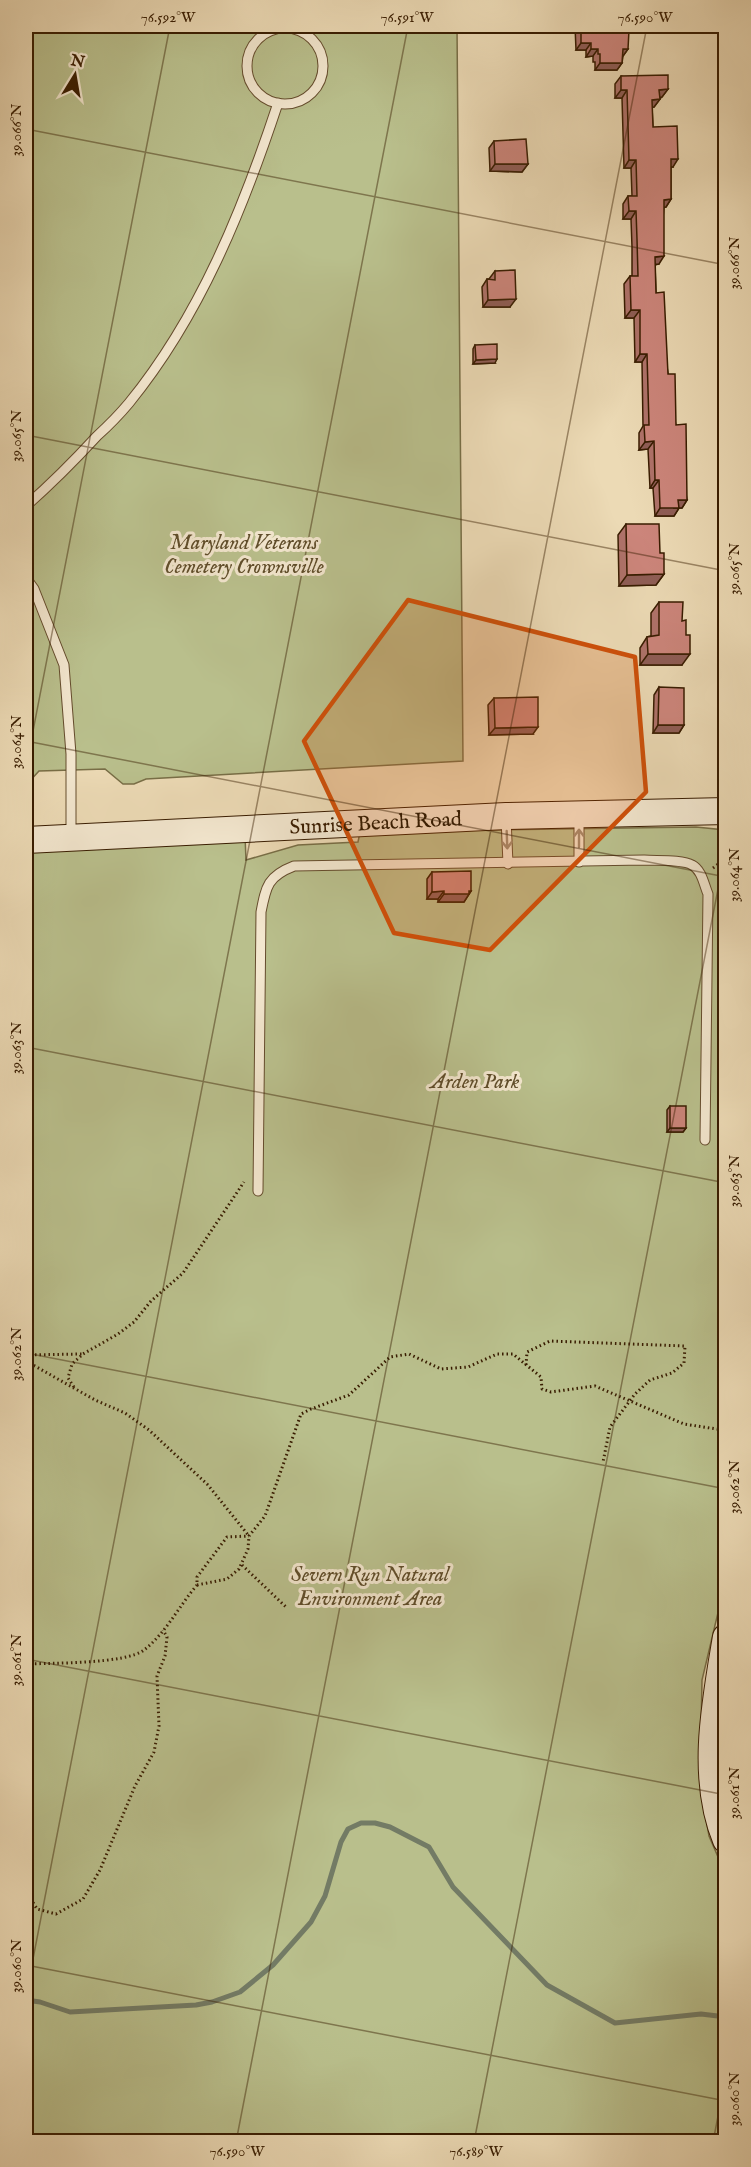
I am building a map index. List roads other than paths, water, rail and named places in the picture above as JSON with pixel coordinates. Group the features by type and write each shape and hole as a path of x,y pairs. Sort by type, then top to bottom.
{"street":[{"name":"Sunrise Beach Road","path":"26,840 506,816 726,811"},
{"path":"726,1637 717,1690 712,1748 715,1805 720,1827 726,1840"}],"lane":[{"path":"278,28 293,28 307,34 317,44 323,58 323,73 318,87 307,97 293,103 278,103 264,98 254,87 248,73 248,58 253,45 264,34 278,28"},
{"path":"26,506 57,479 128,404 174,341 213,267 247,194 278,103"},
{"path":"26,578 34,589 64,665 71,754 71,838"},
{"path":"579,815 579,862"},
{"path":"506,816 508,864"},
{"path":"258,1191 261,912 265,892 277,873 294,866 579,862 676,862 692,865 700,874 708,894 705,1140"}],"waterway":[{"path":"26,2000 70,2012 196,2005 240,1992 273,1965 311,1922 325,1896 341,1842 348,1829 361,1823 375,1823 390,1827 429,1847 453,1887 547,1985 615,2023 701,2014 726,2017"}],"park label":[{"name":"Maryland Veterans Cemetery Crownsville","path":"244,554"},
{"name":"Arden Park","path":"475,1081"},
{"name":"Severn Run Natural Environment Area","path":"370,1586"}]}
